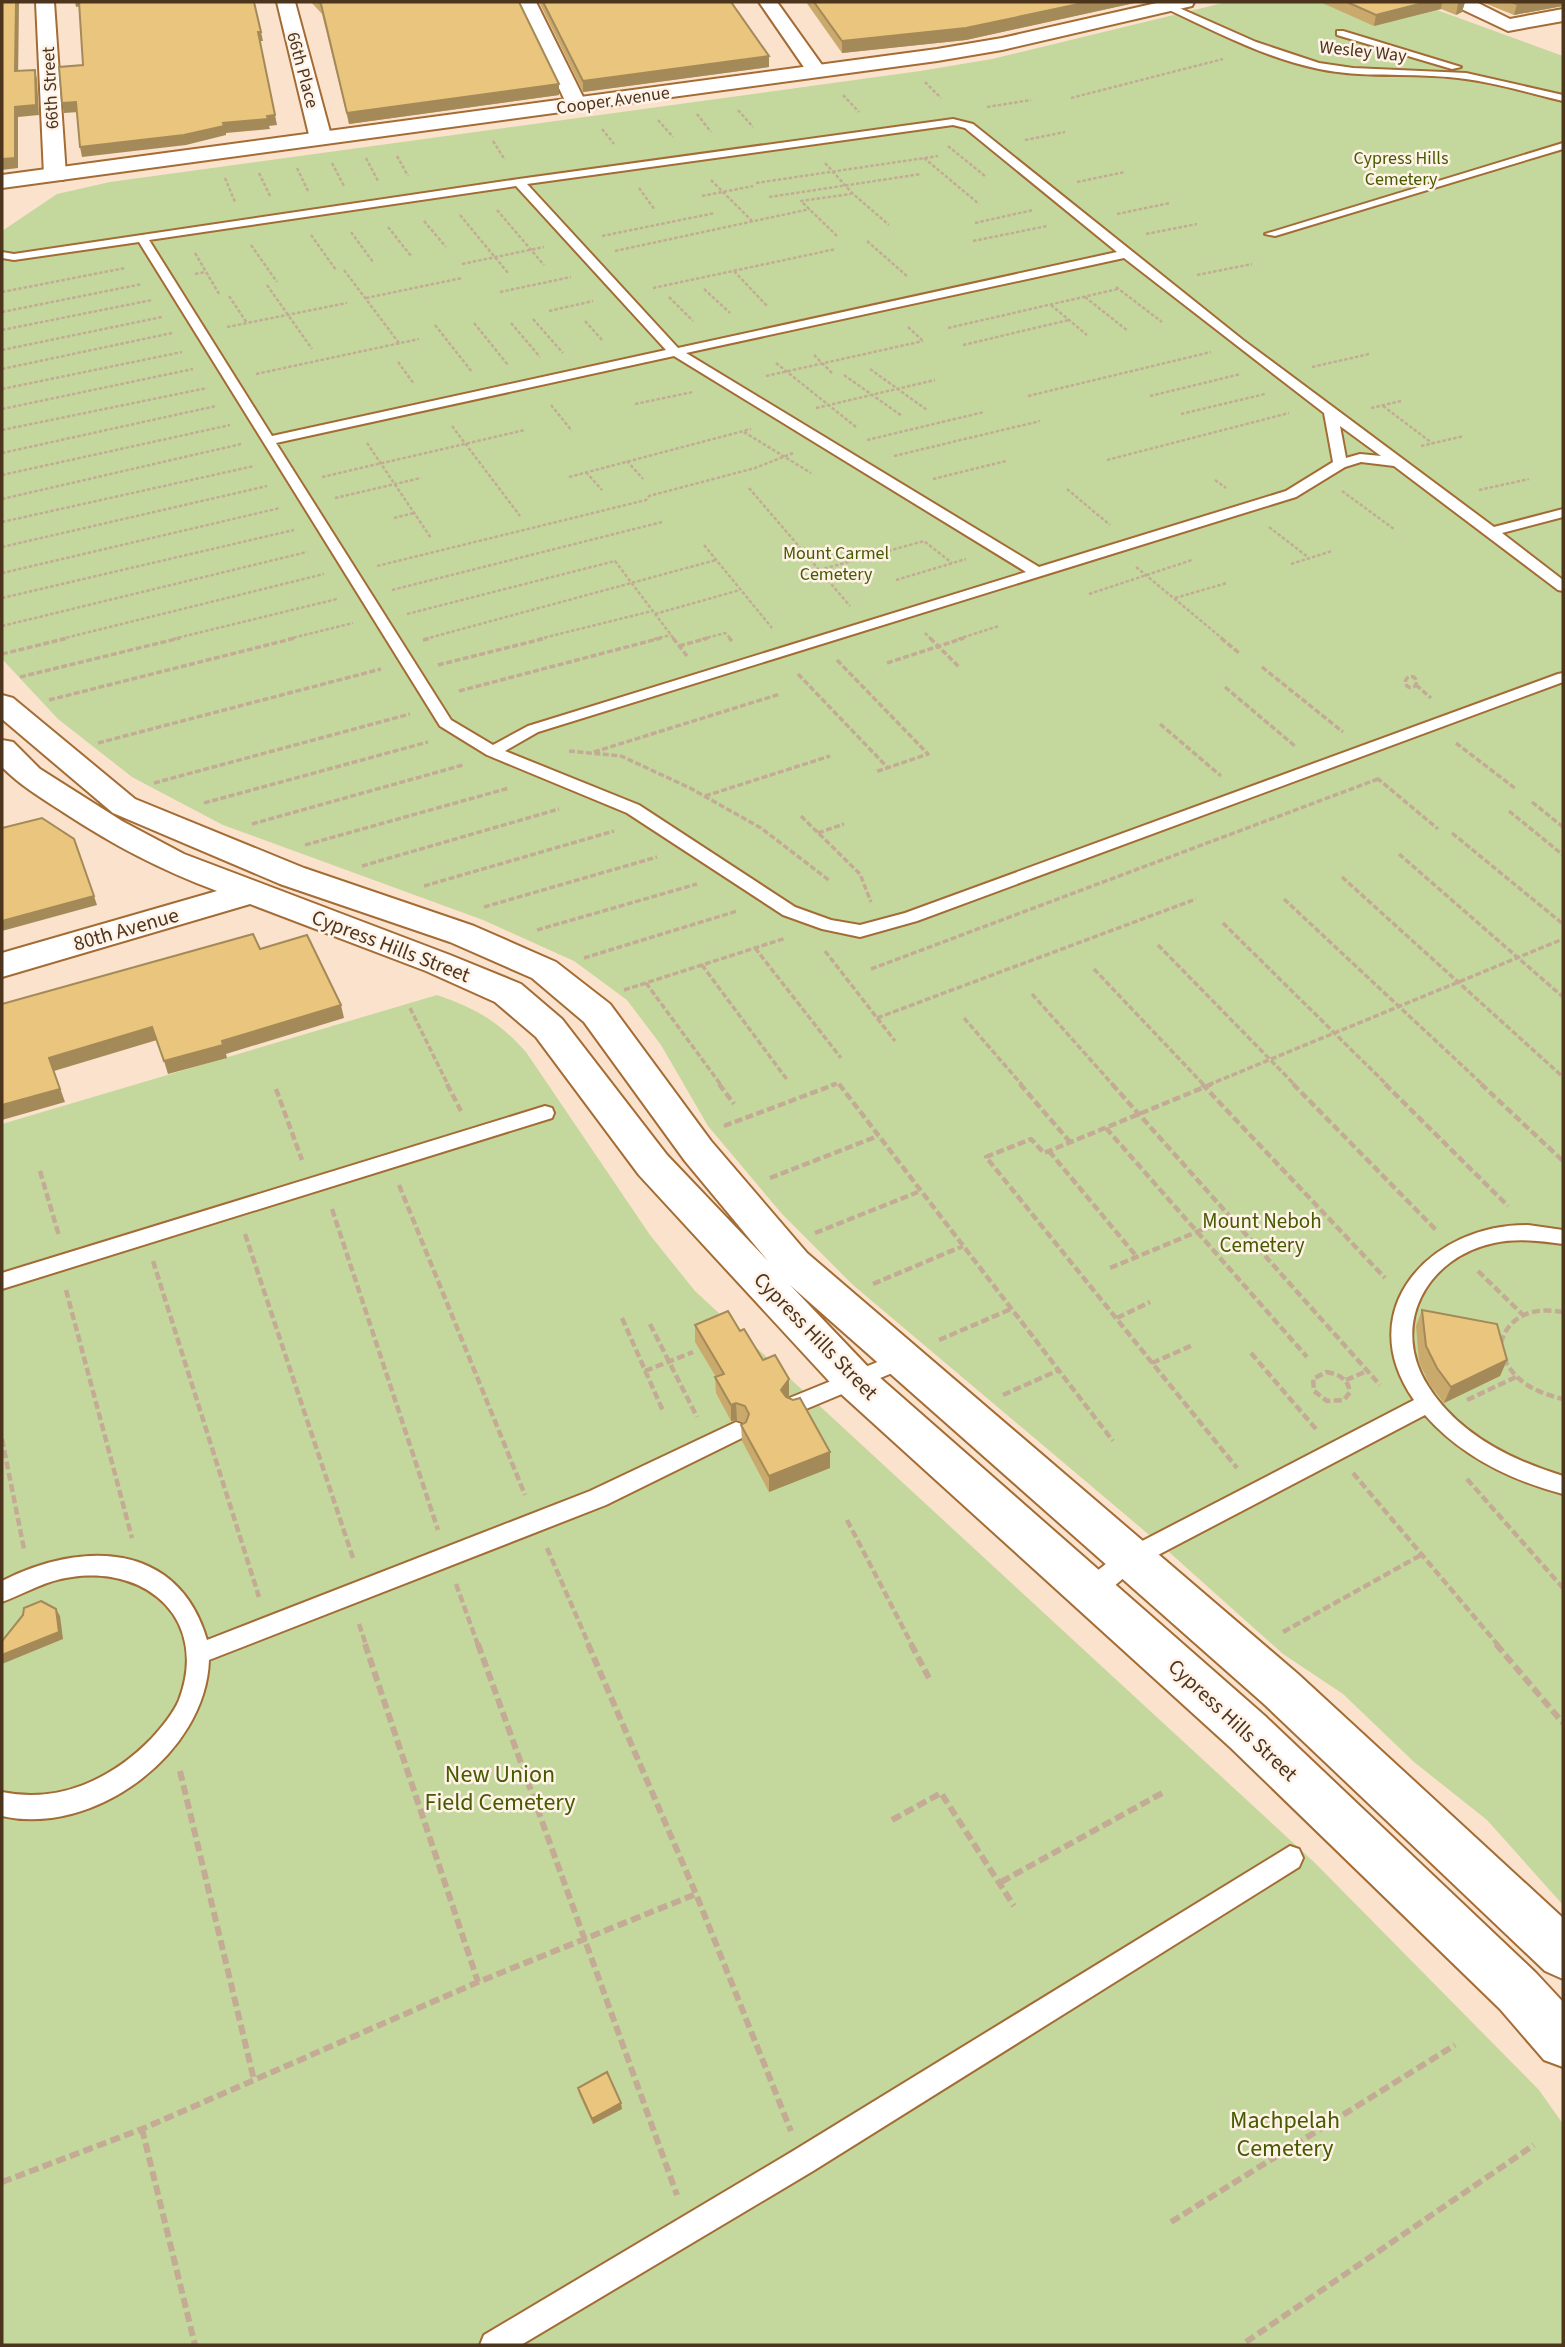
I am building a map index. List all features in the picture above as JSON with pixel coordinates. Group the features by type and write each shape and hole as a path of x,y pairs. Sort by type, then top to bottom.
{"street":[{"name":"66th Street","path":"45,2 46,176"},
{"name":"66th Place","path":"286,2 324,146"},
{"path":"527,2 577,105"},
{"path":"768,2 817,72"},
{"path":"1462,2 1508,25 1563,15"},
{"name":"Cooper Avenue","path":"2,182 324,146 577,105 1002,44 1170,3"},
{"name":"Cooper Avenue","path":"2,204 46,176"},
{"name":"Cypress Hills Street","path":"10,691 124,806 292,876 462,934 544,970 597,1013 698,1152 793,1264 1281,1689 1563,1954"},
{"name":"Cypress Hills Street","path":"2,749 29,776 110,828 172,862 438,962 508,993 549,1028 653,1165 855,1381 1248,1732 1518,1991 1563,2041"},
{"name":"80th Avenue","path":"2,965 250,892"}],"lane":[{"name":"Wesley Way","path":"1170,3 1261,50 1342,70 1380,74 1432,73 1499,80 1563,98"},
{"path":"1340,33 1499,80"},
{"path":"2,255 14,257 441,193 953,122 969,126 1126,254 1276,371 1493,531 1563,587"},
{"path":"1270,234 1563,146"},
{"path":"519,182 674,351 1037,572"},
{"path":"142,237 445,723 551,776 650,820 789,911 828,925 860,931 911,917 1563,677"},
{"path":"270,439 1126,254"},
{"path":"1325,409 1338,443 1340,464"},
{"path":"499,751 533,729 1291,494 1340,464 1360,458 1392,458"},
{"path":"1493,531 1563,513"},
{"path":"2,1280 545,1113"},
{"path":"1563,1237 1542,1233 1495,1235 1454,1249 1426,1269 1407,1297 1401,1331 1408,1367 1433,1409 1483,1454 1531,1477 1563,1485"},
{"path":"794,1405 902,1360"},
{"path":"1091,1589 1129,1559 1406,1415 1433,1409"},
{"path":"199,1653 598,1498 736,1431"},
{"path":"2,1592 29,1577 69,1566 107,1565 142,1573 171,1592 191,1619 199,1653 193,1694 172,1735 139,1767 100,1792 55,1806 11,1807 2,1804"},
{"path":"494,2345 803,2161 1290,1858"}],"path":[{"path":"1071,98 1261,50"},
{"path":"980,108 1031,100"},
{"path":"736,108 769,146"},
{"path":"696,112 727,152"},
{"path":"657,117 689,158 753,221"},
{"path":"598,124 619,150"},
{"path":"491,138 519,182"},
{"path":"939,139 993,182"},
{"path":"806,141 845,186 889,225"},
{"path":"324,146 355,206"},
{"path":"397,155 420,197"},
{"path":"756,183 938,156"},
{"path":"366,158 389,201"},
{"path":"924,158 979,204"},
{"path":"254,163 280,217"},
{"path":"221,167 240,223 276,282"},
{"path":"297,168 319,212"},
{"path":"1045,188 1125,173"},
{"path":"769,197 921,174"},
{"path":"702,196 753,187"},
{"path":"478,188 544,265"},
{"path":"441,193 484,241 481,243 508,273"},
{"path":"837,236 801,201 852,193"},
{"path":"1085,220 1170,203"},
{"path":"370,204 411,256"},
{"path":"333,209 373,262"},
{"path":"587,257 810,209"},
{"path":"975,223 1034,210"},
{"path":"462,264 715,214"},
{"path":"296,215 336,270"},
{"path":"1111,242 1197,224"},
{"path":"974,241 1045,225"},
{"path":"181,232 219,294"},
{"path":"867,241 930,296"},
{"path":"549,311 836,249"},
{"path":"2,292 158,262"},
{"path":"1162,282 1252,264"},
{"path":"344,270 399,343"},
{"path":"500,292 600,271"},
{"path":"734,271 767,306"},
{"path":"2,312 168,278"},
{"path":"366,298 462,278"},
{"path":"1107,281 1162,322"},
{"path":"267,285 312,349"},
{"path":"704,289 730,313"},
{"path":"948,328 1118,289"},
{"path":"2,330 178,294"},
{"path":"229,296 247,323"},
{"path":"669,297 694,321"},
{"path":"1084,297 1128,331"},
{"path":"2,369 347,303"},
{"path":"1050,305 1087,335"},
{"path":"2,350 189,311"},
{"path":"533,319 580,372"},
{"path":"963,345 1069,320"},
{"path":"474,323 523,384"},
{"path":"511,323 557,377"},
{"path":"435,325 488,392"},
{"path":"2,430 419,339"},
{"path":"635,404 923,341"},
{"path":"1028,396 1243,345"},
{"path":"2,389 211,346"},
{"path":"1150,396 1368,354"},
{"path":"814,355 833,374"},
{"path":"2,409 222,363"},
{"path":"776,363 856,427"},
{"path":"870,369 927,410"},
{"path":"844,375 902,416"},
{"path":"781,416 935,380"},
{"path":"1181,414 1296,386"},
{"path":"2,453 245,400"},
{"path":"1382,405 1432,443"},
{"path":"1107,460 1325,409"},
{"path":"2,654 646,500 649,496 755,468 828,445 984,412"},
{"path":"2,475 257,419"},
{"path":"859,464 1040,421"},
{"path":"450,424 520,516"},
{"path":"569,477 753,429"},
{"path":"2,547 526,430"},
{"path":"744,431 811,473"},
{"path":"361,435 431,538"},
{"path":"1392,458 1432,443 1464,436"},
{"path":"2,499 270,439"},
{"path":"2,522 283,460"},
{"path":"627,461 643,479"},
{"path":"898,488 1006,461"},
{"path":"586,472 601,490"},
{"path":"2,573 421,478"},
{"path":"1316,479 1341,491 1394,529"},
{"path":"1447,498 1529,479"},
{"path":"749,488 867,625"},
{"path":"1068,489 1133,543"},
{"path":"394,518 414,513"},
{"path":"10,691 366,594 662,522"},
{"path":"2,598 322,523"},
{"path":"1265,525 1309,558"},
{"path":"819,570 924,541 952,563"},
{"path":"2,625 336,545"},
{"path":"704,545 790,649"},
{"path":"1114,548 1239,653"},
{"path":"896,580 999,549"},
{"path":"1291,564 1332,551"},
{"path":"398,646 716,560"},
{"path":"1089,594 1192,560"},
{"path":"42,702 615,561 702,676"},
{"path":"1174,598 1227,583"},
{"path":"91,745 410,666 740,590"},
{"path":"904,613 959,667"},
{"path":"887,663 999,626"},
{"path":"147,785 671,635"},
{"path":"826,662 836,659 928,754 875,772"},
{"path":"1262,667 1344,734"},
{"path":"806,668 795,671 888,768"},
{"path":"1225,687 1319,767"},
{"path":"590,753 780,694"},
{"path":"1160,724 1243,794"},
{"path":"202,803 462,733"},
{"path":"1455,742 1516,789"},
{"path":"248,825 499,751 590,753 621,757 704,796 761,828 830,881"},
{"path":"704,796 830,756"},
{"path":"1349,756 1438,829"},
{"path":"303,846 551,776"},
{"path":"871,969 1378,779"},
{"path":"361,866 602,797"},
{"path":"1532,802 1563,827"},
{"path":"1509,811 1563,855"},
{"path":"801,816 860,874 880,925"},
{"path":"419,888 650,820"},
{"path":"818,833 844,824"},
{"path":"1452,833 1563,924"},
{"path":"475,909 692,847"},
{"path":"1399,854 1563,997"},
{"path":"530,932 735,874"},
{"path":"1342,877 1563,1077"},
{"path":"877,1018 1196,899"},
{"path":"574,961 773,900"},
{"path":"1284,900 1563,1161"},
{"path":"1223,923 1509,1206"},
{"path":"617,993 828,925"},
{"path":"809,931 895,1041"},
{"path":"1258,1493 986,1157 1031,1139 1044,1153 1563,939"},
{"path":"1158,945 1438,1232"},
{"path":"755,948 841,1058"},
{"path":"702,965 788,1082"},
{"path":"1094,969 1385,1278"},
{"path":"646,983 734,1104"},
{"path":"1031,994 1406,1415"},
{"path":"410,1008 474,1135"},
{"path":"964,1018 1070,1142"},
{"path":"719,1128 838,1083 1113,1441"},
{"path":"276,1089 317,1183 446,1556 690,2229"},
{"path":"1106,1128 1307,1357"},
{"path":"769,1178 878,1136"},
{"path":"1049,1151 1137,1257"},
{"path":"390,1161 536,1522 696,1894 803,2161"},
{"path":"40,1171 142,1573"},
{"path":"804,1237 918,1192"},
{"path":"237,1208 478,1982"},
{"path":"1110,1268 1230,1218"},
{"path":"146,1236 268,1624"},
{"path":"866,1287 963,1245"},
{"path":"1454,1249 1522,1314"},
{"path":"1117,1318 1150,1302"},
{"path":"934,1342 1011,1309"},
{"path":"1563,1312 1538,1310 1522,1314 1510,1322 1502,1334 1501,1348 1506,1363 1516,1377 1532,1389 1563,1399"},
{"path":"622,1318 663,1411"},
{"path":"650,1324 711,1444"},
{"path":"1153,1363 1192,1345"},
{"path":"645,1371 693,1352"},
{"path":"1251,1353 1563,1723"},
{"path":"1002,1396 1059,1370"},
{"path":"1346,1380 1367,1371"},
{"path":"1326,1372 1339,1374 1346,1380 1349,1396 1339,1402 1320,1398 1311,1384 1316,1375 1326,1372"},
{"path":"1433,1409 1516,1377"},
{"path":"2,1439 29,1577"},
{"path":"1466,1477 1563,1588"},
{"path":"847,1520 929,1678"},
{"path":"1283,1632 1421,1555"},
{"path":"172,1735 254,2080"},
{"path":"1001,1882 1164,1792"},
{"path":"892,1820 941,1793 1014,1906"},
{"path":"2,2182 142,2129 478,1982 696,1894"},
{"path":"1171,2222 1455,2045"},
{"path":"142,2129 195,2345"},
{"path":"1246,2342 1534,2145"}],"green space":[{"name":"Mount Carmel Cemetery","path":"1227,2 1415,2 1563,56 1563,1905 1487,1820 1414,1762 1343,1694 1283,1654 1160,1544 853,1285 782,1214 708,1126 661,1045 627,1000 574,961 483,920 223,825 132,777 58,719 2,659 2,231 57,194 110,182 920,71 992,59"},
{"name":"New Union Field Cemetery","path":"437,995 486,1017 526,1052 650,1235 695,1291 1315,1863 1539,2090 1563,2124 1563,2345 2,2345 2,1124"}],"building":[{"path":"2,2 16,2 15,71 35,70 36,105 15,107 15,158 2,159"},
{"path":"79,2 254,2 275,115 267,116 268,119 223,123 224,126 184,135 80,147 76,102 62,103 59,67 83,65"},
{"path":"319,2 519,2 559,84 347,113"},
{"path":"543,2 731,2 769,56 583,81"},
{"path":"814,2 1088,2 966,28 842,41"},
{"path":"1347,2 1427,2 1376,15"},
{"path":"42,818 74,839 94,896 2,921 2,828"},
{"path":"253,934 260,949 307,935 341,1005 222,1041 223,1045 164,1061 152,1027 49,1058 60,1089 2,1105 2,1004"},
{"path":"1422,1310 1497,1324 1507,1360 1451,1387 1426,1346"},
{"path":"728,1311 740,1331 744,1329 763,1360 775,1355 789,1379 781,1390 786,1397 793,1400 800,1398 830,1452 769,1476 741,1425 746,1422 749,1414 745,1406 736,1403 731,1405 715,1377 724,1374 695,1325"},
{"path":"41,1601 56,1609 59,1632 2,1655 2,1641 23,1615 24,1608"},
{"path":"607,2072 621,2103 592,2119 578,2088"}],"park label":[{"name":"Cypress Hills Cemetery","path":"1401,168"},
{"name":"Mount Neboh Cemetery","path":"1262,1233"},
{"name":"Machpelah Cemetery","path":"1285,2134"}]}
